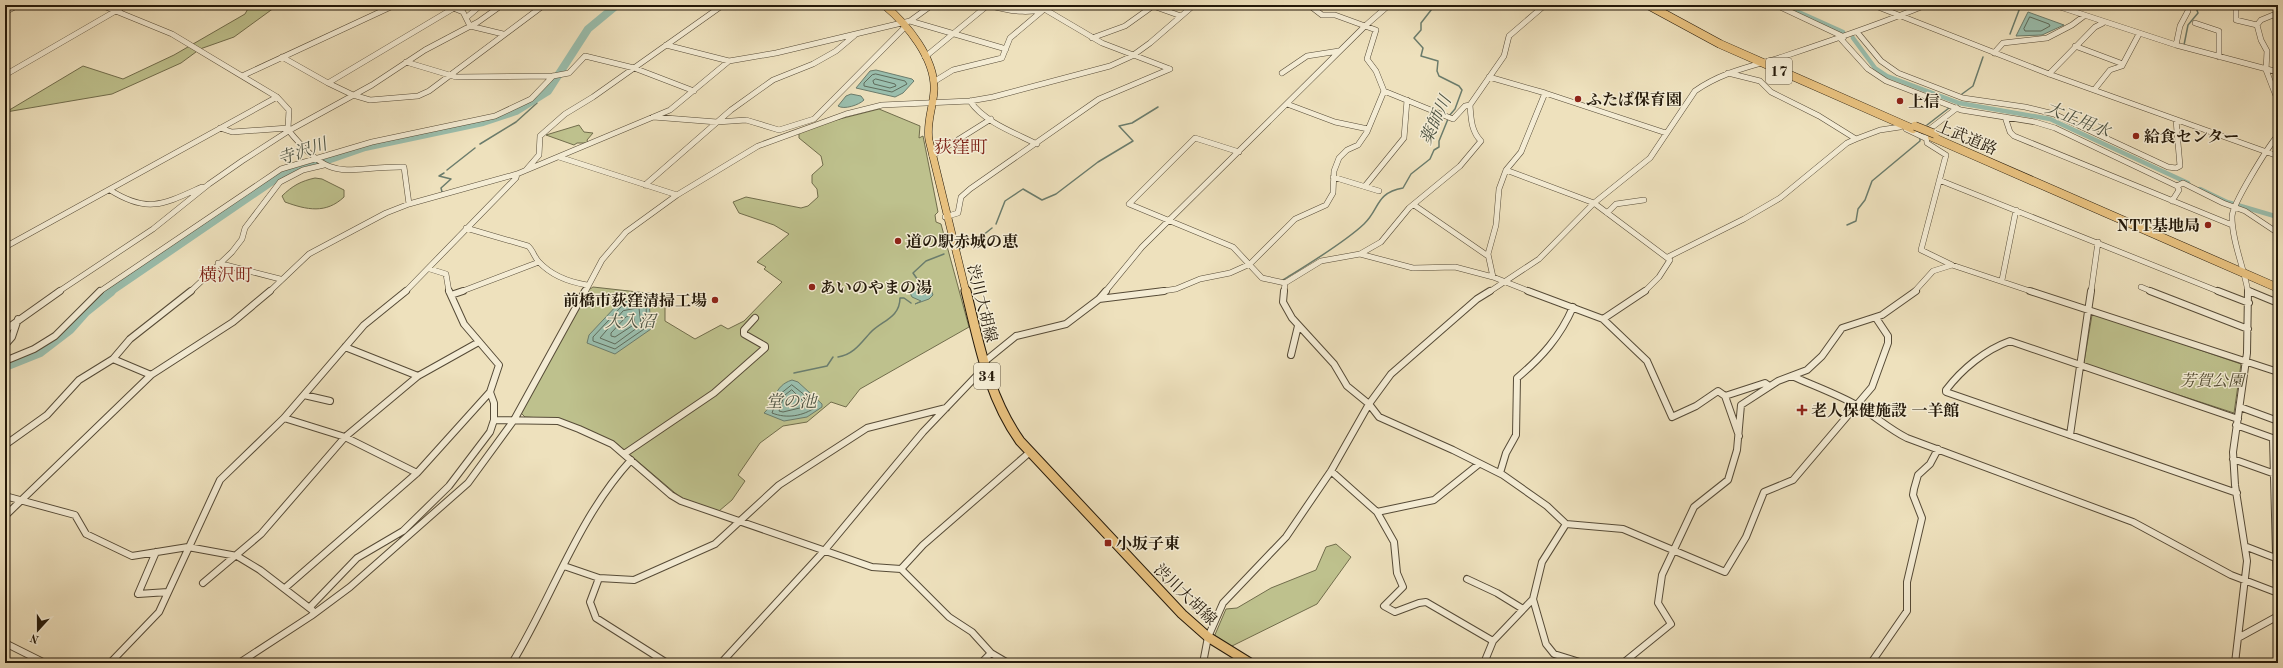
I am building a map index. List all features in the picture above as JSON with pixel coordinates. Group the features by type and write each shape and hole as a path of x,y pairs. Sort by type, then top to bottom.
{"highway":[{"name":"上武道路","path":"1648,5 1685,26 1930,136 2245,271 2278,283"},
{"name":"上武道路","path":"1655,5 1712,36 1814,86 1914,128"},
{"name":"上武道路","path":"2245,271 2278,288"}],"main road":[{"name":"渋川大胡線","path":"884,5 906,23 931,68 934,81 933,102 927,128 932,156 984,365 992,394 1000,413 1030,452 1182,614 1208,636 1250,663"}],"street":[{"path":"5,12 18,5"},
{"path":"101,5 113,12 172,34 277,97 288,105 290,110 289,130 316,159 323,164 352,170 404,167 409,204"},
{"path":"5,75 126,5"},
{"path":"242,76 395,5"},
{"path":"446,5 463,12 467,17 470,26"},
{"path":"467,17 481,5"},
{"path":"5,330 18,319 153,229 209,184 289,130 353,95 406,62 470,26 502,5"},
{"path":"282,57 328,83 353,95 370,100 418,96 429,91 450,76 503,34 544,5"},
{"path":"525,171 539,155 541,135 565,114 634,68 723,5"},
{"path":"239,663 315,613 350,587 458,492 486,461 514,420 602,260 626,232 677,195 758,146 809,124 906,23 932,5"},
{"path":"925,57 988,5 1009,12 1044,11 1092,38 1132,56 1170,69 1099,99 1037,144 970,189 961,197 959,212 946,217"},
{"path":"934,81 941,80 953,70 991,63 1002,58 1010,38 1044,11 1057,5"},
{"path":"1169,11 1174,5"},
{"path":"653,117 717,122 746,120 779,130 809,124 882,105 970,101 993,97 1093,72 1132,56 1150,43 1194,5"},
{"path":"1099,299 1176,288 1200,279 1230,273 1250,264 1259,253 1295,219 1326,205 1333,193 1333,177 1339,158 1347,150 1358,145 1368,129 1384,91 1376,71 1366,59 1376,30 1335,15 1322,15 1310,5"},
{"path":"721,663 824,551 923,432 984,365 1016,336 1066,324 1099,299 1132,258 1339,51 1389,5"},
{"path":"1384,91 1453,119 1465,106 1470,105 1490,77 1504,56 1511,34 1545,5"},
{"path":"1776,5 1842,37 1868,69 1875,75 1957,108 2035,122 2055,128 2177,186"},
{"path":"1873,5 2049,74 2278,156"},
{"path":"1203,663 1208,636 1226,599 1246,580 1286,536 1331,471 1369,404 1391,374 1477,299 1539,259 1594,203 1642,166 1694,91 1715,78 1728,73 1858,32 1926,5"},
{"path":"2054,5 2103,23 2139,34 2266,70 2278,72"},
{"path":"2176,45 2188,5"},
{"path":"2236,5 2236,20 2257,25"},
{"path":"1092,38 1125,26 1153,6 1181,16"},
{"path":"328,83 410,36 454,8"},
{"path":"2257,25 2261,20 2277,14"},
{"path":"1994,53 2003,43 2047,38 2072,26 2084,16"},
{"path":"666,45 729,62 906,23 1006,49"},
{"path":"2049,74 2095,27 2103,23"},
{"path":"2195,24 2219,31 2219,57"},
{"path":"2257,25 2261,40 2267,51 2266,70 2278,101"},
{"path":"470,26 503,34"},
{"path":"1858,32 1881,61 1903,76 1963,98 2025,107 2054,114 2168,167 2176,168 2180,166 2176,120"},
{"path":"645,185 717,122 773,80 813,64 836,51 857,33"},
{"path":"2094,90 2110,70 2123,64 2139,34"},
{"path":"2075,46 2123,64"},
{"path":"1282,73 1307,56 1339,51"},
{"path":"406,62 460,78 496,75 563,76 569,73 585,56 634,68 694,91"},
{"path":"5,516 151,375 233,322 260,300 280,279 309,254 386,212 409,204 517,174 675,107 729,62"},
{"path":"1728,73 1760,81 1771,92 1819,116 1856,139"},
{"path":"5,361 29,351 55,336 66,327 98,292 273,173 372,142 499,114 534,96 554,76"},
{"path":"1490,77 1545,93 1666,133"},
{"path":"1814,86 1812,88 1900,127 1930,136"},
{"path":"1493,277 1488,256 1496,225 1499,188 1506,170 1521,152 1545,93"},
{"path":"5,247 277,97"},
{"path":"1365,186 1404,138 1407,100"},
{"path":"970,101 973,106 991,119 1037,144"},
{"path":"1287,104 1335,122 1368,129"},
{"path":"1470,105 1472,125 1476,136 1481,141 1460,166 1414,205 1381,242 1360,254 1321,260 1306,272 1292,277 1285,283 1283,302 1298,326 1334,364 1347,386 1357,396 1369,404 1379,417 1500,473 1550,507 1566,524 1623,529 1725,572 1746,536 1764,492 1793,480 1872,387 1888,343 1888,336 1876,318"},
{"path":"1957,108 1926,132 1930,136 1930,145 1946,153 1920,249 1952,265 2002,280 2278,372"},
{"path":"2005,117 2010,132 2014,136 2232,225"},
{"path":"932,156 991,119"},
{"path":"1668,257 1744,219 1780,198 1847,143 1880,130 1895,129 1900,127"},
{"path":"220,128 232,132 289,130"},
{"path":"2235,663 2246,579 2247,547 2237,493 2233,459 2237,422 2247,361 2249,303 2245,271 2232,225 2236,206 2265,151 2278,135"},
{"path":"1239,152 1195,138 1167,164 1129,204 1233,247 1262,278 1285,283"},
{"path":"559,157 595,167 677,195"},
{"path":"5,445 47,415 79,380 113,359 130,339 178,303 218,263 237,247 245,228 280,182 303,170 323,164"},
{"path":"1506,170 1594,203 1670,260 1666,271 1623,308 1603,319"},
{"path":"110,663 153,620 168,592 220,480 284,418 364,325 430,269 466,228 516,178 517,174"},
{"path":"1333,177 1379,190"},
{"path":"1939,180 2249,303"},
{"path":"2177,186 2183,183 2236,206 2278,233"},
{"path":"110,190 137,204 145,205 177,198 209,184"},
{"path":"2172,201 2179,190 2177,186"},
{"path":"1608,214 1616,204 1644,200"},
{"path":"1414,205 1488,256"},
{"path":"2002,280 2016,210"},
{"path":"466,228 528,246 533,250 539,262 566,281 587,285"},
{"path":"2070,435 2098,242"},
{"path":"1360,254 1413,268 1455,266 1493,277 1603,319 1647,361 1672,416 1696,406 1718,390 1725,396 1739,436"},
{"path":"451,295 539,262"},
{"path":"218,263 280,279"},
{"path":"1623,663 1671,624 1658,603 1662,575 1672,550 1694,507 1728,480 1738,450 1741,405 1769,386 1807,370 1822,356 1842,328 1876,318 1918,289 1933,271 1952,265"},
{"path":"285,588 417,473 490,392 499,370 499,366 477,343 465,327 447,285 446,274 430,269"},
{"path":"2141,287 2248,329"},
{"path":"2248,290 2278,303"},
{"path":"1500,473 1506,452 1516,435 1517,378 1546,354 1562,333 1573,307"},
{"path":"624,454 714,393 765,348 765,346 744,334 744,330 755,318"},
{"path":"5,345 12,337 18,319"},
{"path":"1291,355 1298,326"},
{"path":"1792,376 1856,406 1884,422 1889,429 1938,450 2133,522 2231,575 2246,579 2277,592 2278,558 2275,474 2276,439 2237,422 2014,342 2006,342 1980,359 1946,390 1946,392 2237,493"},
{"path":"203,583 237,556 261,534 345,437 418,376 477,343"},
{"path":"345,347 418,376"},
{"path":"113,359 151,375"},
{"path":"1725,396 1759,385 1765,384 1769,386"},
{"path":"310,607 357,558 403,531 449,486 490,432 494,420 494,403 490,392"},
{"path":"304,395 330,401"},
{"path":"2240,407 2278,421"},
{"path":"564,566 599,578 634,580 673,561 715,544 779,485 824,454 867,428 912,418 946,408"},
{"path":"284,418 345,437 417,473"},
{"path":"494,420 558,421 612,444 671,495 681,501 740,520 872,567 902,569 949,616 972,632 991,652 1008,663"},
{"path":"1871,663 1907,612 1907,582 1922,518 1913,495 1914,489 1918,475 1930,464 1938,450"},
{"path":"902,569 923,545 1030,452"},
{"path":"2233,459 2275,474"},
{"path":"512,663 524,646 564,566 609,484 631,460"},
{"path":"1377,512 1434,500 1479,464"},
{"path":"1331,471 1377,512 1394,542 1398,573 1403,587 1384,606 1396,614 1413,604 1426,602 1493,641"},
{"path":"5,496 75,515 86,534 132,556 188,547 237,556 285,588 310,607 315,613"},
{"path":"1566,524 1542,562 1533,599 1546,644 1554,654 1583,663"},
{"path":"2247,547 2278,558"},
{"path":"156,552 138,594 168,592"},
{"path":"599,578 590,602 596,618 667,663"},
{"path":"1467,580 1497,593 1523,609"},
{"path":"1484,663 1493,641 1533,599"},
{"path":"2238,638 2278,616"},
{"path":"5,643 45,663"},
{"path":"981,663 991,652"}],"green space":[{"path":"250,5 278,5 234,37 200,49 181,63 112,94 6,112 83,66 123,79 174,55 245,14"},
{"path":"879,109 920,126 919,138 923,136 938,212 935,215 936,222 941,224 969,327 860,389 846,407 831,402 807,422 783,426 760,443 738,475 745,481 732,500 719,511 681,498 615,442 559,419 525,417 521,413 587,291 593,287 665,295 665,321 695,339 721,325 728,329 744,321 782,282 764,269 766,267 757,262 789,234 774,225 739,213 733,202 746,197 801,208 808,206 818,197 817,189 812,183 812,175 823,165 821,156 799,138 799,133 820,124"},
{"path":"579,125 584,132 593,133 587,140 588,143 577,143 574,145 546,135"},
{"path":"315,178 322,179 344,190 344,197 330,206 316,209 301,207 285,202 282,196 289,189 301,182"},
{"name":"芳賀公園","path":"2095,314 2241,364 2234,413 2087,365 2084,362 2092,315"},
{"path":"1336,544 1351,557 1317,604 1230,647 1214,637 1226,609 1237,608 1271,588 1316,570 1326,547"}],"water":[{"path":"2028,12 2064,25 2042,35 2016,36"},
{"path":"876,70 912,79 914,81 903,93 895,97 856,88 870,71"},
{"path":"851,94 861,96 864,100 859,104 851,106 838,106 846,96"},
{"path":"918,281 926,283 923,289 931,290 933,295 929,299 915,304 921,301 912,297 910,293 918,289"},
{"name":"大入沼","path":"639,299 649,300 651,329 615,354 587,343 589,335 619,303"},
{"name":"堂の池","path":"792,380 798,382 822,404 822,407 807,417 784,421 764,413 768,409 781,386"}],"waterway":[{"name":"寺沢川","path":"110,292 290,169 316,164 365,147 483,122 516,111 548,91 588,29 617,5"},
{"name":"薬師川","path":"1435,5 1421,23 1421,30 1414,38 1423,48 1421,56 1438,61 1437,71 1439,76 1459,86 1462,90 1455,109 1449,116"},
{"name":"大正用水","path":"1783,5 1843,32"},
{"path":"2010,34 2021,5"},
{"path":"2184,45 2188,25 2198,13 2195,5"},
{"name":"大正用水","path":"1853,38 1875,68 1887,76 1959,103 2050,119 2188,183"},
{"path":"1962,94 1973,86 1983,57"},
{"path":"480,144 516,122 537,103 534,101"},
{"path":"996,224 1005,201 1023,189 1042,200 1056,194 1098,162 1133,141 1119,126 1132,123 1158,107"},
{"path":"1927,125 1949,108"},
{"name":"薬師川","path":"1283,280 1346,239 1364,224 1379,202 1387,194 1394,190 1403,188 1411,174 1430,159 1434,150 1439,147 1439,141 1448,119"},
{"path":"1847,225 1856,221 1858,209 1865,200 1872,181 1920,141 1920,138"},
{"path":"447,170 475,148"},
{"path":"442,192 441,188 451,179 439,176 444,173"},
{"name":"大正用水","path":"2200,189 2227,202 2278,217"},
{"path":"959,249 972,244 992,228"},
{"path":"920,283 913,273 926,261 944,254"},
{"name":"寺沢川","path":"5,366 40,352 70,329 86,311 111,291"},
{"path":"838,357 852,351 874,329 893,315 897,310 900,298 904,298 911,303"},
{"path":"794,373 827,366 833,357"}],"place":[{"name":"ふたば保育園","path":"1578,99"},
{"name":"上信","path":"1900,101"},
{"name":"給食センター","path":"2136,136"},
{"name":"NTT基地局","path":"2208,225"},
{"name":"道の駅赤城の恵","path":"898,241"},
{"name":"あいのやまの湯","path":"812,287"},
{"name":"前橋市荻窪清掃工場","path":"715,300"},
{"name":"老人保健施設 一羊館","path":"1802,410"},
{"name":"小坂子東","path":"1108,543"}],"district":[{"name":"荻窪町","path":"961,147"},
{"name":"横沢町","path":"226,275"}]}
